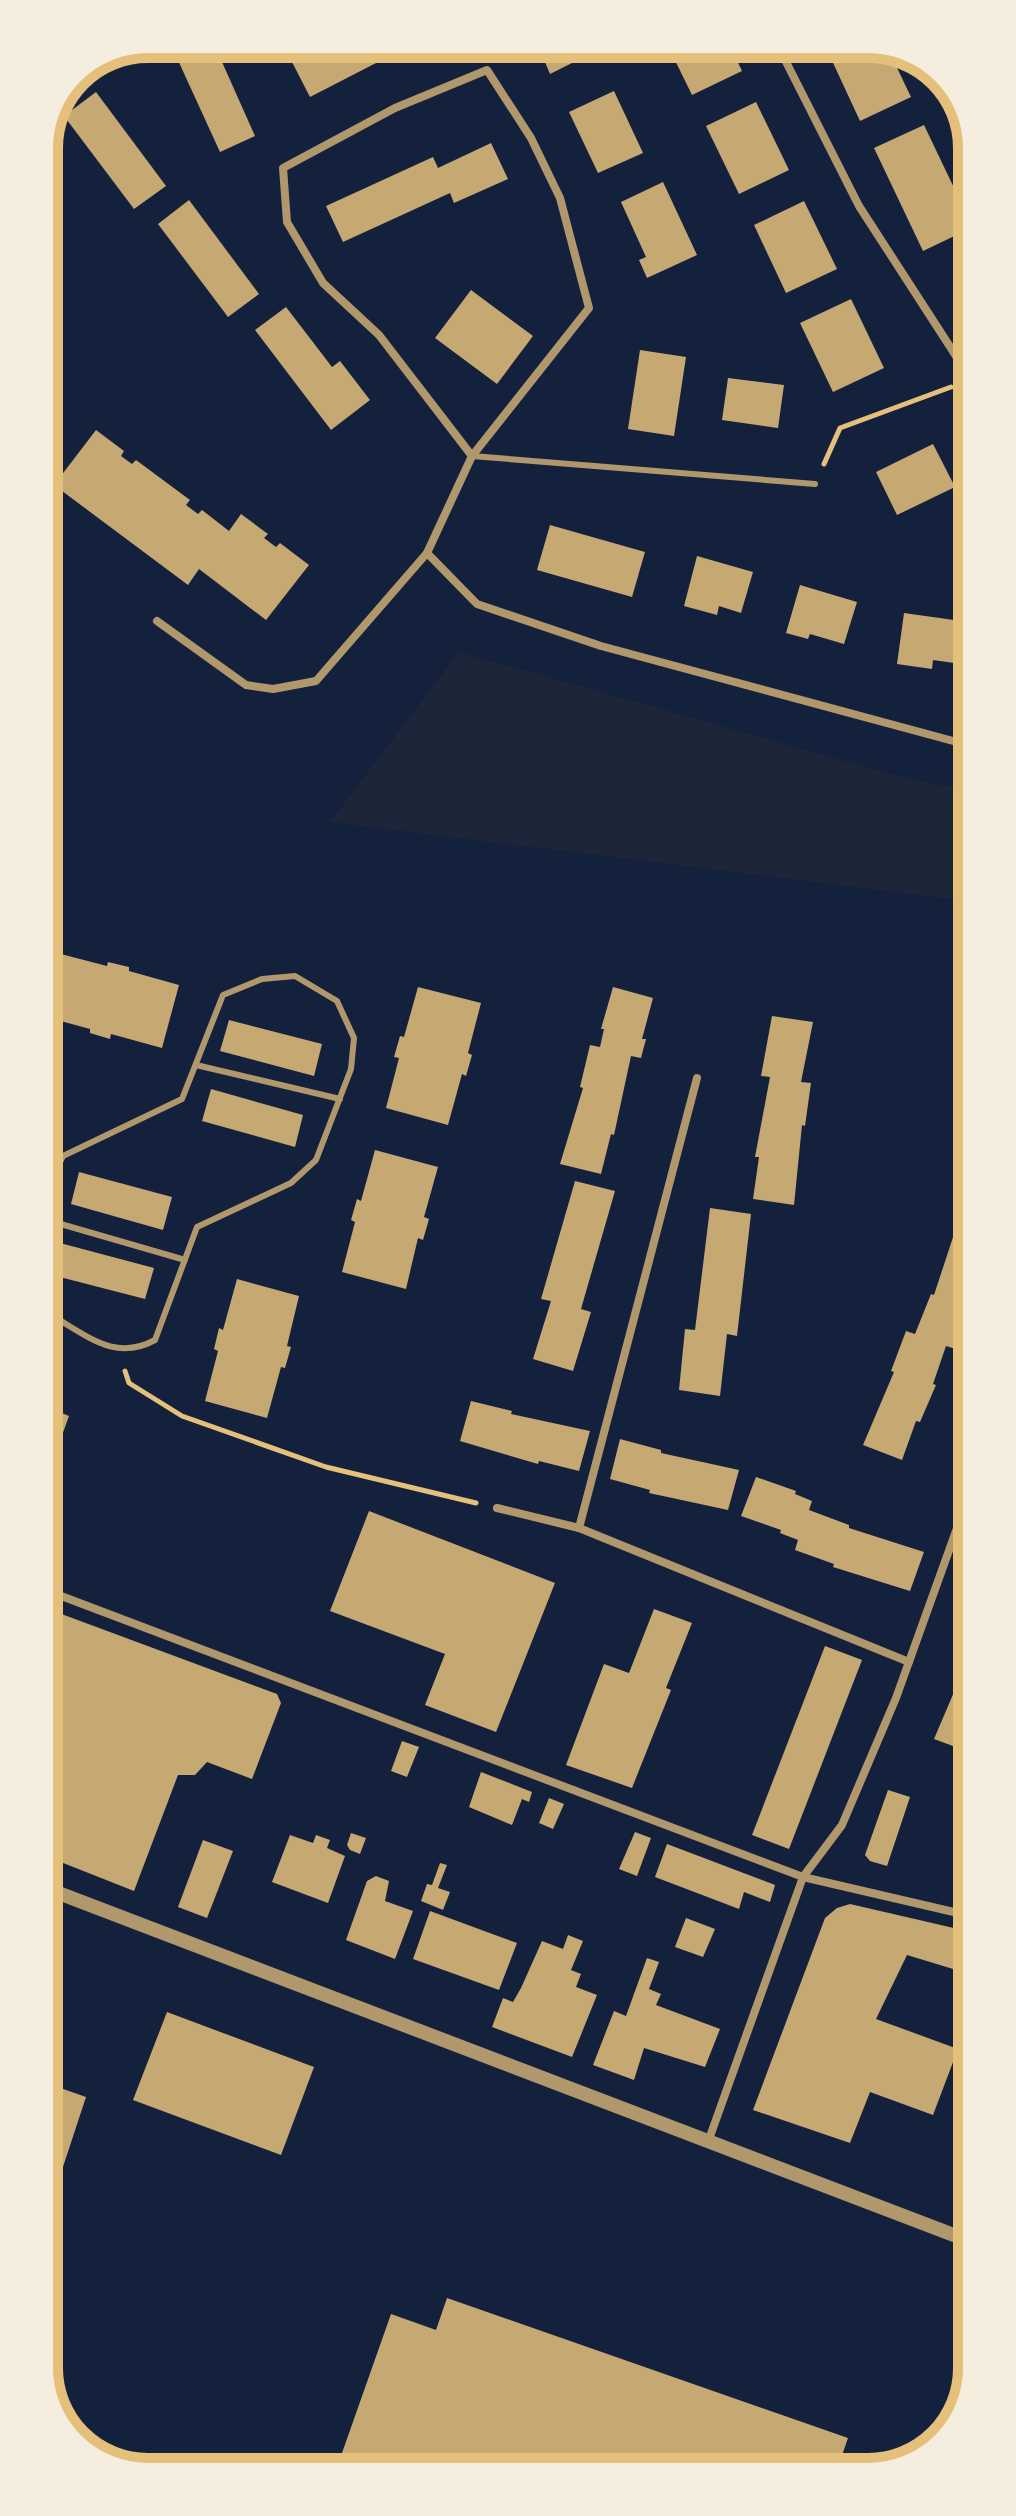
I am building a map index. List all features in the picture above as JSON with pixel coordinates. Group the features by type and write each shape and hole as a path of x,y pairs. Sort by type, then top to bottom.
{"street":[{"path":"784,58 859,206 958,359"},
{"path":"157,621 246,685 273,689 316,681 427,553 472,456 589,308 560,198 531,138 487,70 395,108 283,168 287,222 323,283 379,335 472,456"},
{"path":"427,553 477,604 601,646 958,742"},
{"path":"579,1528 697,1078"},
{"path":"497,1508 579,1528 909,1662"},
{"path":"708,2143 803,1877 842,1825 909,1662 958,1525"},
{"path":"58,1595 803,1877 958,1913"},
{"path":"58,1893 958,2237"}],"lane":[{"path":"472,456 815,484"},
{"path":"58,1166 63,1156 182,1099 223,995 262,979 295,976 337,1001 354,1038 351,1069 316,1160 291,1183 197,1227 155,1340 137,1349 119,1351 58,1319"},
{"path":"196,1065 340,1099"},
{"path":"58,1223 185,1260"}],"path":[{"path":"815,484 840,428 953,387"},
{"path":"119,1351 129,1383 182,1416 326,1467 497,1508"}],"shaded area":[{"path":"459,652 909,779 958,788 958,900 330,822"}],"building":[{"path":"177,58 220,58 255,136 220,152"},
{"path":"300,58 386,58 310,97 292,62"},
{"path":"543,58 582,58 550,74"},
{"path":"674,58 736,58 742,71 692,95"},
{"path":"831,58 874,58 895,63 911,97 860,121"},
{"path":"614,91 643,153 598,173 569,112"},
{"path":"96,92 166,186 134,209 64,116"},
{"path":"756,102 789,170 739,194 706,126"},
{"path":"924,125 958,196 958,234 923,251 874,148"},
{"path":"491,143 508,179 454,203 450,193 343,242 326,206 433,157 438,168"},
{"path":"663,182 697,255 647,278 639,260 646,257 621,202"},
{"path":"189,200 259,294 228,317 158,224"},
{"path":"804,201 837,269 786,293 754,225"},
{"path":"471,290 533,336 497,384 435,338"},
{"path":"851,299 884,368 833,392 800,323"},
{"path":"286,307 332,367 340,361 370,400 331,430 255,330"},
{"path":"640,350 686,357 674,436 628,429"},
{"path":"728,378 784,385 778,428 722,420"},
{"path":"96,430 124,451 121,456 132,464 136,460 190,500 186,505 198,514 202,510 229,531 241,514 268,534 264,538 276,547 280,543 309,565 266,620 199,569 188,585 58,488 58,480"},
{"path":"933,444 955,487 897,515 876,472"},
{"path":"550,525 645,552 632,597 537,570"},
{"path":"697,556 753,572 741,613 719,606 717,615 684,606"},
{"path":"800,585 857,602 844,644 810,634 808,639 786,633"},
{"path":"904,613 958,621 954,663 933,660 932,669 897,664"},
{"path":"58,953 107,966 108,962 129,967 129,971 179,985 162,1048 111,1034 110,1039 90,1033 90,1029 58,1020"},
{"path":"418,987 481,1003 468,1053 472,1055 466,1076 462,1074 448,1125 386,1108 399,1058 394,1057 400,1036 404,1037"},
{"path":"613,987 653,998 642,1039 646,1039 641,1058 631,1056 614,1135 611,1134 601,1174 560,1164 583,1088 580,1087 590,1045 600,1047 604,1029 601,1029"},
{"path":"772,1016 813,1022 801,1082 811,1083 805,1126 802,1125 794,1205 753,1199 759,1157 755,1157 770,1077 761,1076"},
{"path":"229,1020 322,1044 314,1076 220,1051"},
{"path":"211,1089 303,1115 295,1147 202,1121"},
{"path":"375,1150 438,1167 424,1217 429,1219 423,1240 418,1238 406,1289 342,1272 355,1222 351,1220 357,1199 361,1201"},
{"path":"79,1172 172,1197 163,1230 71,1204"},
{"path":"575,1181 615,1191 581,1309 591,1312 573,1371 533,1359 551,1301 541,1299"},
{"path":"710,1208 751,1214 737,1336 727,1334 720,1396 679,1390 685,1329 695,1330"},
{"path":"958,1222 958,1343 956,1349 946,1346 933,1384 936,1385 920,1422 916,1421 902,1460 863,1445 894,1372 891,1371 906,1331 915,1334 931,1294 934,1295"},
{"path":"60,1243 154,1268 145,1299 58,1277"},
{"path":"237,1279 299,1296 287,1346 291,1347 285,1368 281,1367 267,1418 205,1401 218,1351 214,1349 219,1328 223,1330"},
{"path":"471,1401 512,1411 511,1414 590,1431 579,1471 539,1461 538,1464 460,1441"},
{"path":"58,1412 69,1416 58,1446"},
{"path":"620,1439 661,1450 661,1453 739,1470 728,1510 649,1493 650,1490 610,1479"},
{"path":"756,1477 796,1491 795,1494 812,1501 809,1510 849,1525 849,1528 924,1552 910,1591 833,1567 834,1564 795,1550 798,1540 780,1533 781,1530 741,1516"},
{"path":"369,1511 555,1583 496,1732 425,1705 445,1654 330,1611"},
{"path":"654,1609 692,1623 666,1688 671,1690 632,1788 566,1765 604,1664 629,1673"},
{"path":"58,1613 277,1694 281,1703 252,1779 207,1762 195,1775 178,1775 134,1891 58,1861"},
{"path":"825,1646 862,1660 789,1849 752,1835"},
{"path":"958,1673 958,1748 934,1739 957,1685 954,1684"},
{"path":"402,1741 419,1747 407,1777 391,1771"},
{"path":"481,1772 532,1792 529,1802 522,1799 512,1825 469,1807"},
{"path":"888,1790 910,1797 887,1866 870,1861 865,1855"},
{"path":"549,1798 564,1804 553,1829 539,1823"},
{"path":"635,1832 651,1838 637,1876 619,1869"},
{"path":"351,1833 366,1838 360,1854 350,1850 347,1845"},
{"path":"290,1835 313,1843 316,1835 330,1840 327,1848 345,1856 328,1903 272,1882"},
{"path":"203,1840 233,1851 207,1918 178,1907"},
{"path":"667,1844 775,1885 770,1902 744,1892 739,1909 655,1877"},
{"path":"440,1863 447,1865 438,1888 450,1892 443,1910 421,1901 427,1884 432,1885"},
{"path":"376,1876 389,1881 385,1901 413,1911 395,1959 346,1940 367,1881"},
{"path":"850,1904 958,1929 958,1970 907,1955 876,2019 958,2049 933,2115 870,2092 850,2143 753,2110 825,1918 837,1908"},
{"path":"430,1911 517,1943 499,1990 413,1959"},
{"path":"686,1918 715,1929 703,1957 675,1947"},
{"path":"568,1935 583,1941 571,1970 581,1974 576,1987 597,1995 572,2057 492,2027 503,1998 513,2002 542,1941 563,1949"},
{"path":"647,1958 659,1962 649,1989 661,1994 656,2005 720,2029 705,2067 644,2048 634,2080 593,2065 614,2011 626,2016"},
{"path":"167,2012 314,2067 281,2155 133,2100"},
{"path":"58,2087 86,2097 58,2179"},
{"path":"447,2298 848,2438 841,2458 340,2458 391,2314 436,2330"}]}
